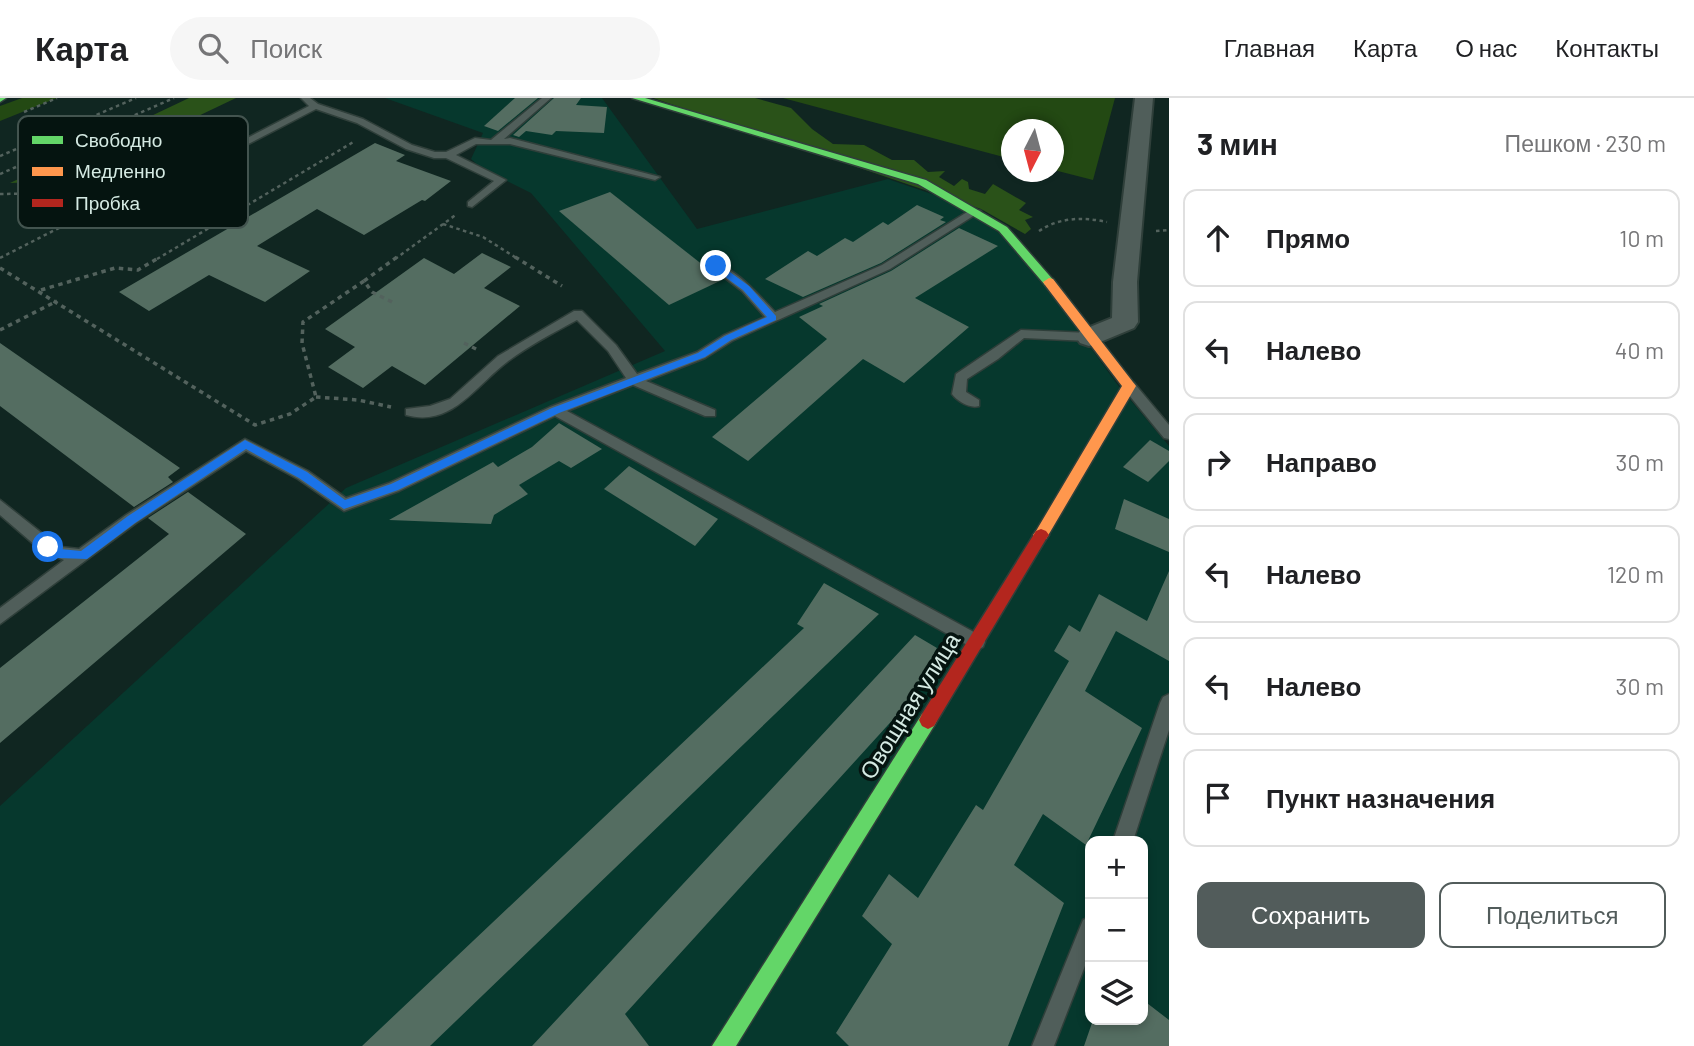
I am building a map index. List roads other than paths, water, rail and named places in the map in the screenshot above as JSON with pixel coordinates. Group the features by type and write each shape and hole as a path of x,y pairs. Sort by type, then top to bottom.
{"street":[{"path":"636,98 922,182 976,211 1003,229 1036,266 1129,386"},
{"path":"1089,337 1125,322 1125,282 1144,98"},
{"name":"Овощная улица","path":"723,1046 976,642 1129,386"}],"lane":[{"path":"304,98 316,106 360,121 409,147 434,155 448,155 501,180 472,204"},
{"path":"493,143 547,98"},
{"path":"248,139 316,106"},
{"path":"448,155 475,141 510,141 655,177"},
{"path":"0,617 131,519 245,444 303,475 344,505 394,487 555,410 701,355 728,338 886,267 976,211"},
{"path":"716,266 746,288 773,318"},
{"path":"411,412 442,410 469,393 491,367 522,345 578,314 612,348 635,381 710,413"},
{"path":"974,403 959,394 961,376 994,356 1021,334 1089,337"},
{"path":"1129,386 1169,434"},
{"path":"555,410 976,642"},
{"path":"0,506 48,547 58,553 83,556"},
{"path":"1125,836 1169,703"},
{"path":"1043,1046 1085,940"}]}
